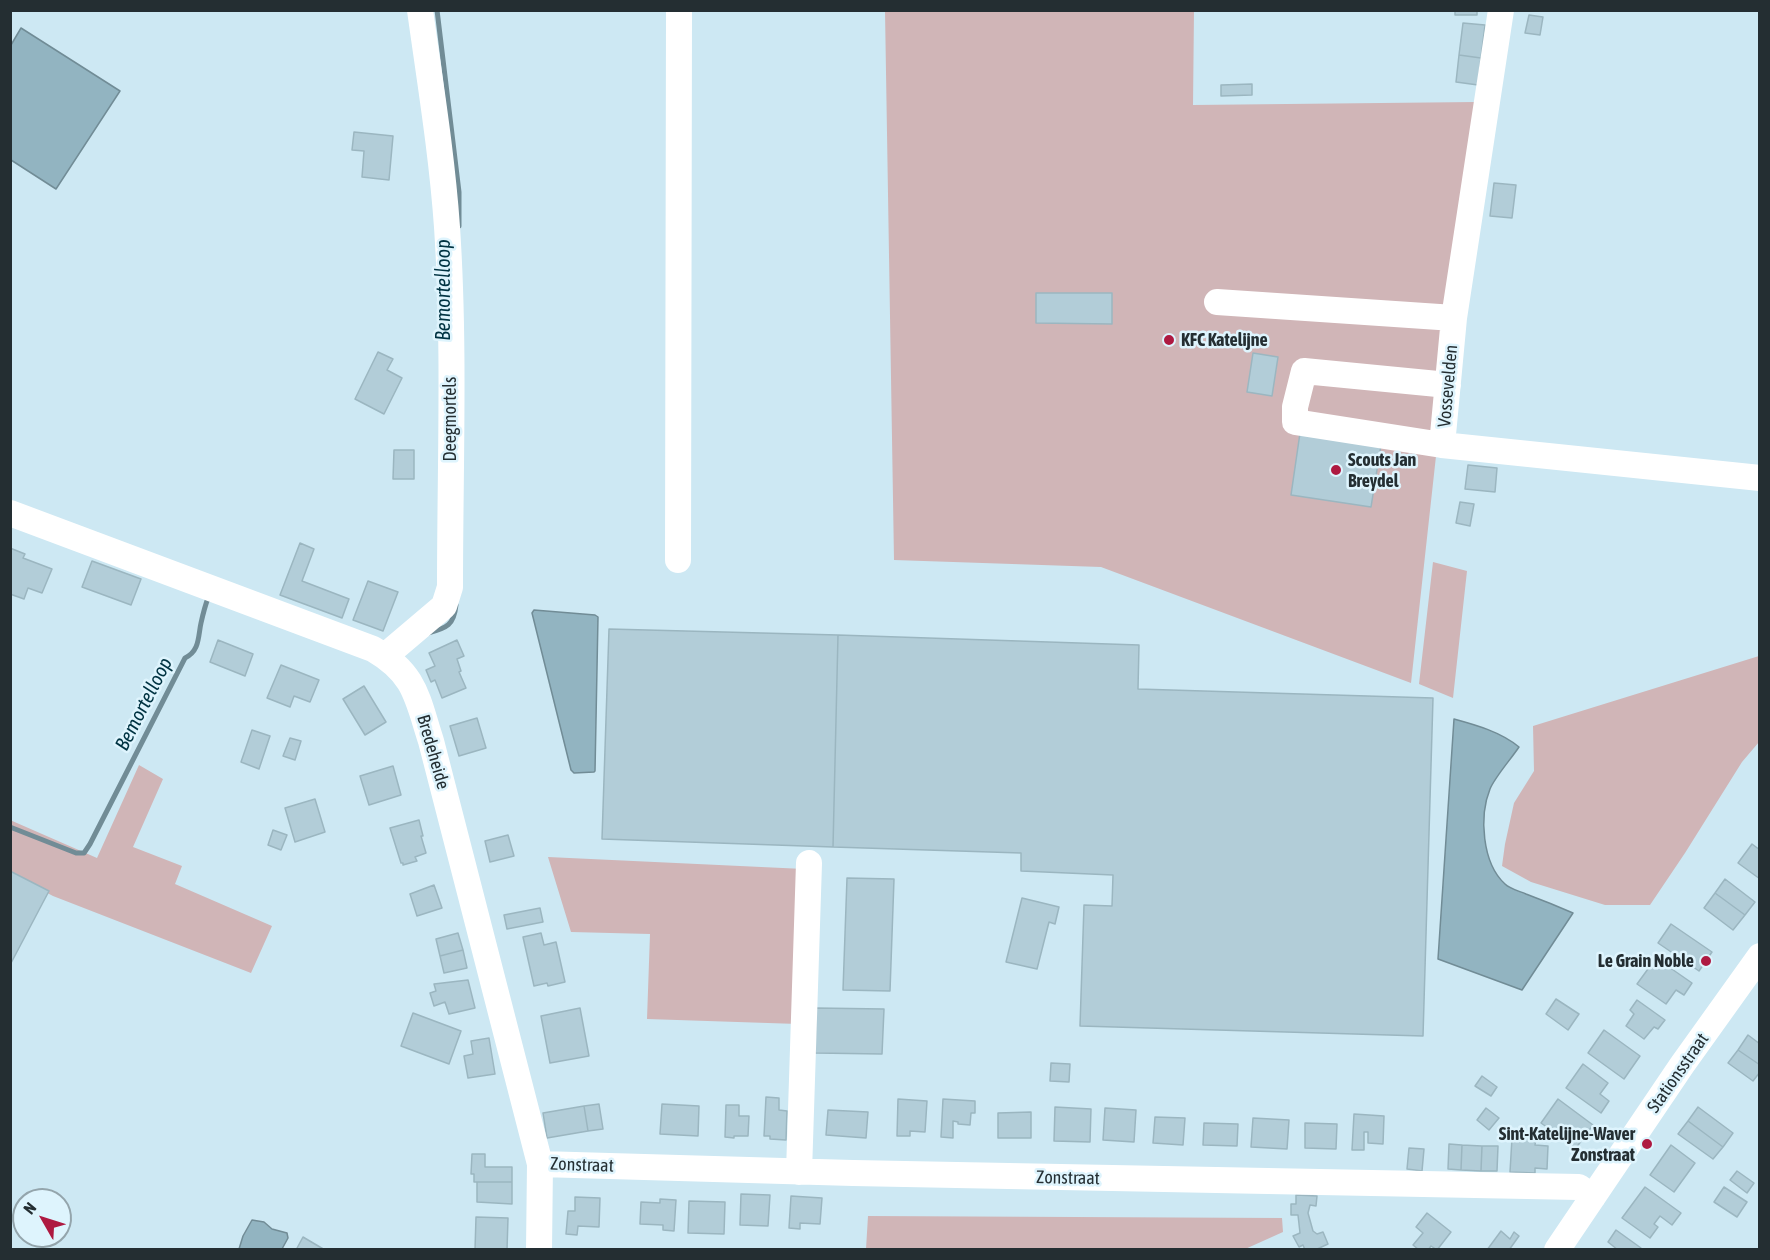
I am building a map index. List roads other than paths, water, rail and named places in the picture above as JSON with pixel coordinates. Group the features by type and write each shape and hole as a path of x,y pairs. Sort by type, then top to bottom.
{"street":[{"name":"Deegmortels","path":"385,656 444,606 450,587 450,338 447,227 420,10"},
{"path":"678,560 679,10"},
{"name":"Vossevelden","path":"1500,10 1454,318 1442,445 1760,478"},
{"path":"1217,302 1454,318"},
{"path":"1442,445 1286,422 1295,407 1304,371 1448,386"},
{"name":"Bredeheide","path":"10,513 373,649 398,666 414,688 431,741 540,1164 539,1250"},
{"path":"799,1172 809,863"},
{"name":"Stationsstraat","path":"1557,1250 1682,1065 1760,956"},
{"name":"Zonstraat","path":"540,1164 799,1172 1579,1187 1593,1197"}],"water":[{"path":"21,28 120,91 56,189 11,160 11,45"},
{"path":"534,610 598,617 594,772 574,773 571,770 532,613"},
{"path":"1454,719 1496,733 1519,747 1490,789 1484,812 1487,852 1497,875 1512,889 1573,913 1522,990 1438,959"},
{"path":"252,1220 264,1222 272,1229 287,1233 288,1238 282,1249 239,1249"}],"waterway":[{"name":"Bemortelloop","path":"437,10 459,192 459,226"},
{"name":"Bemortelloop","path":"10,827 76,853 84,853 185,658 190,655 198,643 205,607 208,598 210,599"},
{"name":"Bemortelloop","path":"428,633 448,625 456,605"}],"place":[{"name":"KFC Katelijne","path":"1169,340"},
{"name":"Scouts Jan Breydel","path":"1336,470"},
{"name":"Le Grain Noble","path":"1706,961"},
{"name":"Sint-Katelijne-Waver Zonstraat","path":"1647,1144"}]}
